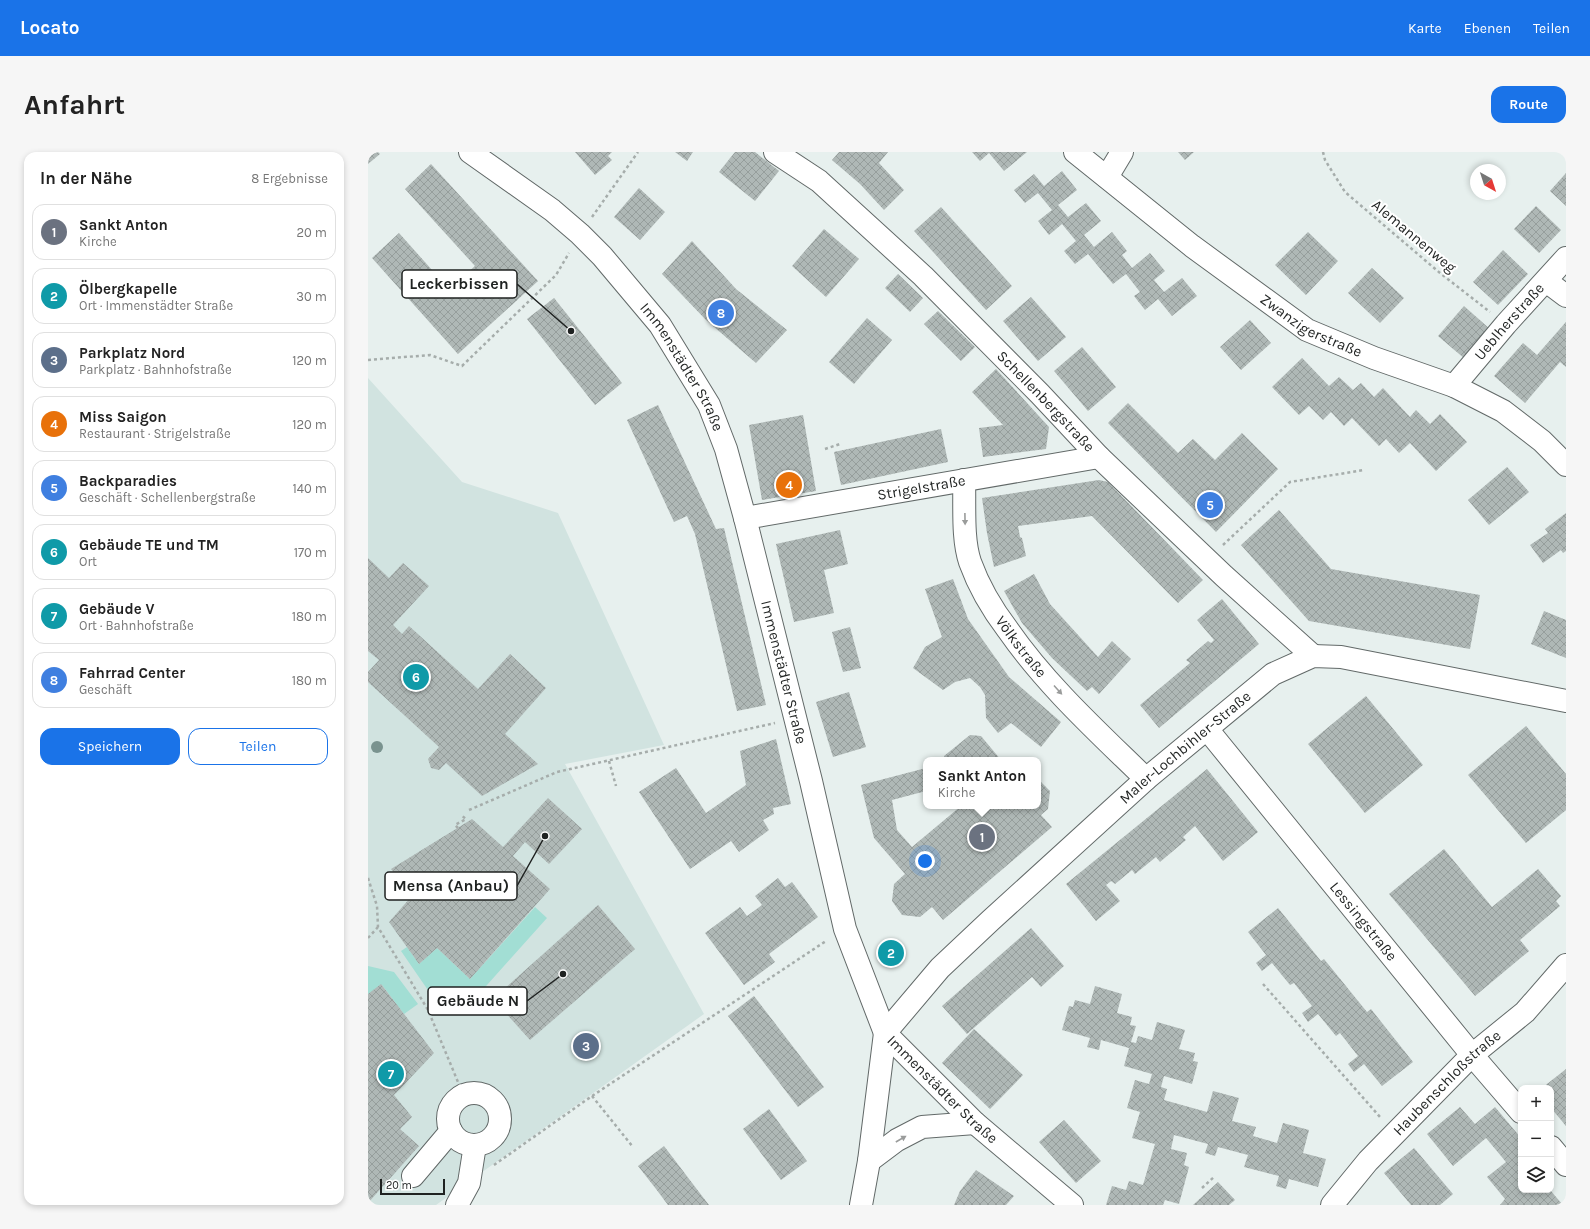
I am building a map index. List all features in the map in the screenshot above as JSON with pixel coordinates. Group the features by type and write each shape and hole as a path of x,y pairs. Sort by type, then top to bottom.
{"street":[{"name":"Immenstädter Straße","path":"470,152 552,210 580,234 602,256 660,325 709,405 726,449 745,518 811,781 845,928 885,1034 975,1123 1065,1202"},
{"name":"Schellenbergstraße","path":"775,152 819,181 923,276 1040,394 1099,457 1207,560 1313,656"},
{"name":"Zwanzigerstraße","path":"1075,152 1192,246 1307,330 1374,358 1454,386 1503,411 1542,441 1566,465"},
{"path":"1107,177 1122,152"},
{"name":"Ueblherstraße","path":"1454,386 1506,324 1566,258"},
{"path":"1546,280 1566,296"},
{"name":"Strigelstraße","path":"745,518 1099,457"},
{"name":"Völkstraße","path":"964,480 966,534 970,561 988,602 1025,655 1081,716 1146,779"},
{"name":"Maler-Lochbihler-Straße","path":"885,1034 940,968 1146,779 1273,674 1313,656 1341,657 1566,701"},
{"name":"Lessingstraße","path":"1207,729 1472,1055 1518,1109"},
{"name":"Haubenschloßstraße","path":"1332,1205 1368,1161 1472,1055 1525,1012 1566,965"},
{"path":"862,1205 885,1034"},
{"path":"478,1093 487,1096 494,1102 498,1109 500,1124 493,1137 482,1144 467,1144 460,1141 451,1131 448,1120 449,1112 452,1105 465,1094 478,1093"},
{"path":"869,1161 898,1140 922,1127 975,1123"},
{"path":"413,1176 451,1131"},
{"path":"457,1205 469,1183 475,1145"},
{"path":"1554,1151 1566,1165"}],"path":[{"path":"580,234 638,152"},
{"name":"Alemannenweg","path":"1323,152 1325,160 1345,192 1440,273 1506,324"},
{"path":"368,360 430,355 462,366 556,275"},
{"path":"825,449 840,444"},
{"path":"1207,560 1290,482 1364,470"},
{"path":"469,810 557,772 795,718"},
{"path":"609,761 616,786"},
{"path":"458,828 455,825 466,819 461,815"},
{"path":"368,878 377,906 378,927 428,1010 458,1082 465,1094"},
{"path":"368,938 378,927"},
{"path":"469,1183 592,1096 845,928"},
{"path":"1264,984 1395,1134"},
{"path":"592,1096 633,1147"},
{"path":"1202,1188 1215,1176"}],"shaded area":[{"path":"368,378 462,482 558,513 664,745 565,764 704,1014 436,1205 368,1205"}],"green space":[{"path":"535,907 547,918 462,1013 443,1012 401,951 407,947 419,964 437,948 470,979"},
{"path":"368,966 394,972 418,1004 404,1014 382,985 368,995"}],"building":[{"path":"368,152 378,152 380,154 368,164"},
{"path":"575,152 612,152 608,156 612,160 595,175"},
{"path":"675,152 693,152 687,161"},
{"path":"735,152 755,152 779,171 755,201 719,172"},
{"path":"839,152 888,152 879,163 904,190 884,210 860,184 832,160"},
{"path":"972,152 1027,152 1004,171 989,153 980,161"},
{"path":"1178,152 1194,152 1185,160"},
{"path":"431,164 538,281 458,354 372,258 399,233 449,289 475,266 405,189"},
{"path":"1062,171 1077,190 1058,205 1068,217 1086,203 1101,221 1084,235 1094,247 1112,232 1127,251 1122,255 1132,268 1150,253 1165,271 1154,280 1164,292 1182,278 1197,296 1172,316 1158,299 1145,310 1134,296 1140,292 1126,274 1113,284 1088,254 1075,264 1064,251 1076,241 1062,224 1049,235 1038,221 1052,210 1038,193 1025,203 1014,190 1034,174 1044,186"},
{"path":"1566,173 1566,206 1550,191"},
{"path":"639,188 665,212 640,240 614,217"},
{"path":"1536,206 1561,230 1539,253 1514,229"},
{"path":"941,207 1012,286 986,310 914,231"},
{"path":"824,229 859,259 826,297 792,266"},
{"path":"1308,232 1338,261 1306,295 1275,265"},
{"path":"692,241 736,289 787,330 756,363 706,320 662,274"},
{"path":"1503,250 1528,274 1498,305 1473,282"},
{"path":"1372,268 1404,298 1380,323 1348,293"},
{"path":"898,274 923,298 910,312 885,288"},
{"path":"1031,297 1066,337 1038,361 1003,321"},
{"path":"554,298 622,383 595,405 527,319"},
{"path":"1464,306 1491,330 1465,359 1438,336"},
{"path":"938,311 975,347 961,361 924,324"},
{"path":"867,318 892,340 854,384 829,362"},
{"path":"1250,320 1271,343 1241,370 1220,347"},
{"path":"1566,322 1566,367 1560,362 1525,403 1494,376 1523,343 1537,355"},
{"path":"1082,347 1116,387 1088,411 1054,371"},
{"path":"1302,358 1329,386 1339,377 1353,390 1361,383 1374,397 1383,388 1410,417 1416,410 1430,424 1440,414 1467,442 1436,471 1410,443 1399,453 1386,439 1379,446 1352,418 1344,426 1331,412 1323,420 1309,406 1299,415 1272,387"},
{"path":"996,369 1049,427 1046,449 983,457 979,428 1003,425 972,392"},
{"path":"1128,403 1178,453 1193,439 1215,460 1242,433 1278,469 1216,532 1108,423"},
{"path":"658,405 716,529 724,528 766,705 737,711 695,534 687,516 674,522 627,420"},
{"path":"803,415 816,491 762,500 749,425"},
{"path":"941,429 948,462 841,485 834,452"},
{"path":"1507,467 1529,492 1489,525 1468,500"},
{"path":"1099,480 1108,482 1203,580 1178,603 1092,516 1018,526 1026,556 994,567 982,498"},
{"path":"1279,510 1331,569 1480,595 1470,649 1309,621 1241,545"},
{"path":"1566,513 1566,551 1563,553 1561,550 1543,563 1530,545 1548,533 1545,529"},
{"path":"840,530 848,564 824,570 834,613 794,622 776,544"},
{"path":"368,558 389,578 403,563 429,586 393,625 402,634 409,626 478,689 510,654 546,688 505,734 538,764 482,796 446,763 439,770 431,768 428,759 439,747 368,682 368,672 379,660 368,651"},
{"path":"1034,574 1050,604 1098,657 1112,641 1131,659 1099,694 1092,687 1087,691 1052,658 1022,623 1004,591"},
{"path":"953,579 968,619 1009,677 1061,722 1041,747 1011,723 998,733 986,718 985,695 980,687 970,678 955,682 943,690 913,668 925,647 942,637 925,589"},
{"path":"1222,599 1259,644 1159,728 1140,705 1190,663 1186,660 1208,641 1211,643 1214,640 1197,620"},
{"path":"1544,611 1566,620 1566,658 1531,644"},
{"path":"850,627 861,668 843,672 832,632"},
{"path":"849,692 866,747 833,757 816,702"},
{"path":"1366,696 1423,765 1365,813 1308,744"},
{"path":"1526,726 1566,774 1566,810 1526,843 1468,775"},
{"path":"970,735 981,736 998,757 944,757"},
{"path":"776,739 791,804 773,808 774,814 763,820 769,830 739,852 731,841 690,869 639,792 676,768 706,813 746,785 740,751"},
{"path":"923,769 923,792 892,800 897,830 912,847 957,809 1041,809 1041,782 1050,791 1048,809 1041,815 1052,827 943,920 932,907 920,917 902,915 892,901 894,884 905,874 874,838 861,785"},
{"path":"1207,769 1258,832 1223,861 1195,826 1183,837 1186,840 1160,862 1156,857 1135,874 1132,870 1115,884 1111,881 1106,885 1120,901 1096,921 1066,884"},
{"path":"548,798 582,829 549,864 525,842 513,856 550,889 470,979 437,948 419,964 389,922 411,897 391,869 472,819 503,847"},
{"path":"1444,849 1492,907 1538,869 1561,896 1556,901 1560,906 1520,940 1529,951 1475,996 1389,894"},
{"path":"778,878 785,887 792,882 818,917 769,954 775,962 744,985 705,933 740,907 747,916 762,905 755,896"},
{"path":"598,905 635,949 530,1040 493,999"},
{"path":"1278,908 1321,961 1324,959 1367,1012 1371,1009 1413,1062 1382,1086 1364,1064 1354,1072 1348,1064 1358,1056 1340,1033 1336,1036 1318,1014 1308,1022 1302,1013 1312,1006 1294,983 1290,985 1272,963 1262,971 1256,963 1266,955 1248,932"},
{"path":"1031,928 1064,966 1041,987 1032,977 967,1034 942,1006"},
{"path":"891,941 900,945 904,954 900,963 891,967 882,963 878,954 882,945"},
{"path":"381,984 434,1053 394,1095 412,1117 400,1129 419,1146 368,1203 368,994"},
{"path":"1095,986 1122,994 1117,1013 1132,1017 1130,1025 1136,1026 1131,1042 1136,1043 1138,1036 1152,1040 1157,1022 1185,1030 1179,1049 1195,1053 1193,1061 1198,1062 1192,1084 1164,1076 1161,1087 1167,1089 1164,1100 1207,1112 1213,1091 1239,1098 1232,1121 1256,1127 1253,1136 1277,1143 1283,1123 1309,1130 1303,1153 1326,1159 1318,1187 1289,1179 1286,1189 1276,1186 1279,1176 1244,1167 1248,1155 1218,1147 1215,1156 1205,1153 1208,1144 1174,1135 1171,1149 1187,1153 1184,1165 1189,1167 1179,1204 1165,1200 1163,1205 1106,1205 1112,1186 1126,1190 1129,1181 1143,1185 1155,1144 1132,1138 1140,1112 1127,1108 1135,1080 1149,1084 1152,1074 1124,1066 1129,1048 1101,1040 1099,1050 1087,1047 1090,1038 1062,1030 1069,1006 1073,1007 1075,1000 1090,1004"},
{"path":"754,996 824,1087 798,1107 728,1016"},
{"path":"974,1029 1023,1075 990,1109 942,1063"},
{"path":"1566,1069 1566,1126 1554,1112 1554,1085 1546,1085"},
{"path":"1460,1107 1475,1124 1495,1107 1518,1134 1518,1193 1553,1193 1563,1205 1500,1205 1505,1199 1487,1177 1506,1162 1486,1138 1453,1166 1427,1134"},
{"path":"769,1109 807,1161 781,1180 743,1129"},
{"path":"1064,1120 1101,1161 1076,1183 1039,1142"},
{"path":"664,1146 709,1205 668,1205 638,1166"},
{"path":"1414,1148 1453,1194 1440,1205 1411,1205 1384,1173"},
{"path":"976,1170 1014,1196 1006,1205 954,1205 960,1191"},
{"path":"1218,1182 1235,1200 1229,1205 1193,1205"}],"place":[{"name":"Fahrrad Center","path":"721,313"},
{"name":"Leckerbissen","path":"571,331"},
{"name":"Miss Saigon","path":"789,485"},
{"name":"Backparadies","path":"1210,505"},
{"name":"Gebäude TE und TM","path":"416,677"},
{"name":"Mensa (Anbau)","path":"545,836"},
{"name":"Sankt Anton","path":"982,837"},
{"name":"Ölbergkapelle","path":"891,953"},
{"name":"Gebäude N","path":"563,974"},
{"name":"Parkplatz Nord","path":"586,1046"},
{"name":"Gebäude V","path":"391,1074"}]}
